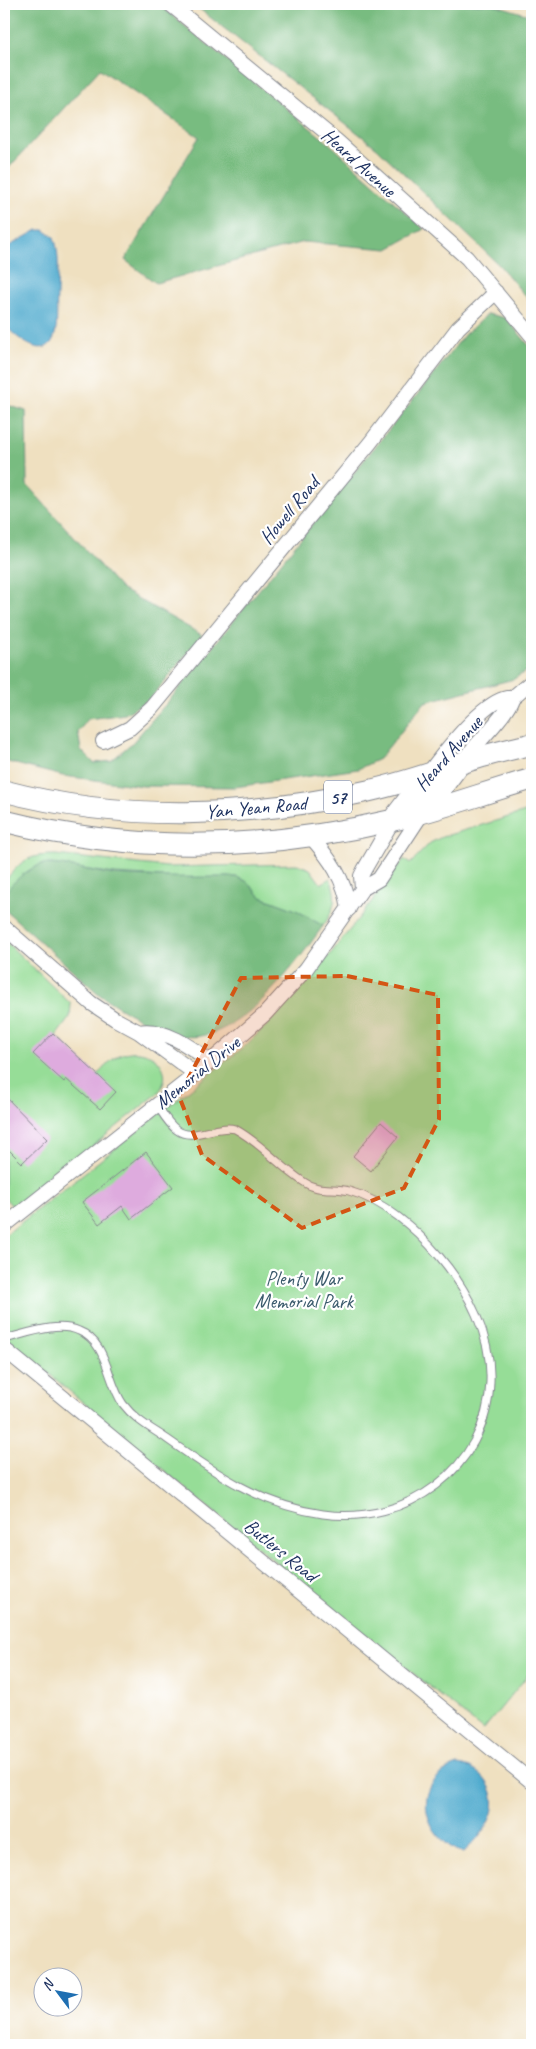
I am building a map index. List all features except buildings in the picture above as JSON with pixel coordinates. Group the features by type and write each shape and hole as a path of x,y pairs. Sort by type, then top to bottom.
{"main road":[{"name":"Yan Yean Road","path":"4,791 46,800 146,812 215,813 249,811 322,801 426,776 460,763 532,744"},
{"name":"Memorial Drive","path":"423,812 460,763"},
{"name":"Heard Avenue","path":"393,820 426,776"},
{"name":"Yan Yean Road","path":"4,821 73,836 141,843 217,846 311,837 393,820 532,779"}],"street":[{"name":"Heard Avenue","path":"170,4 338,142 467,258 532,336"},
{"name":"Howell Road","path":"103,742 130,728 152,708 370,443 458,328 496,292"},
{"name":"Heard Avenue","path":"460,763 484,734 504,714 512,703 512,698 532,681"},
{"name":"Heard Avenue","path":"426,776 449,747 494,703 506,697 512,698"},
{"name":"Memorial Drive","path":"4,1226 211,1062 265,1014 285,994 327,942 362,890 379,879 423,812"},
{"name":"Memorial Drive","path":"362,890 361,876 393,820"},
{"path":"311,837 326,853 345,886 349,909"},
{"path":"4,926 76,992 115,1020 140,1032 196,1074"},
{"path":"140,1032 156,1032 192,1048 211,1062"},
{"name":"Butlers Road","path":"4,1349 532,1782"}],"lane":[{"path":"4,1339 54,1328 80,1331 97,1346 120,1400 141,1422 240,1486 277,1503 300,1510 355,1516 396,1508 418,1498 441,1484 469,1451 486,1409 490,1381 488,1355 483,1332 471,1305 439,1256 400,1219 364,1197 350,1191 321,1188 304,1183 234,1130 227,1127 194,1133 182,1133 170,1124 157,1105"}],"highlighted area":[{"path":"347,976 438,995 439,1119 404,1188 302,1228 202,1155 179,1096 241,978"}],"green space":[{"path":"4,4 158,4 331,145 424,229 388,249 304,242 156,283 125,260 199,137 100,69 4,173"},
{"path":"193,4 493,4 532,16 532,304 500,266 377,148"},
{"path":"488,314 506,318 532,349 532,667 514,679 425,702 379,759 358,769 235,787 143,786 63,776 4,761 4,404 26,411 27,485 121,589 202,635 151,698 125,714 88,719 78,732 81,750 94,763 111,761 133,742 172,697 465,334"},
{"name":"Plenty War Memorial Park","path":"532,810 532,1670 483,1730 209,1508 4,1336 4,1236 244,1047 308,980 404,859 410,864 430,843 442,837"},
{"path":"56,855 167,867 297,864 310,869 321,884 330,878 334,891 334,903 323,926 296,910 261,897 246,881 236,877 182,878 115,874 52,864 37,867 24,875 4,897 4,882 16,868 26,860 38,856"},
{"path":"43,864 62,865 116,875 236,877 246,881 261,897 296,910 323,926 280,982 242,1017 221,1030 199,1036 178,1035 148,1023 100,995 4,909 4,897 10,887 26,872"},
{"path":"4,940 71,1004 70,1017 56,1036 97,1075 115,1058 132,1052 151,1056 158,1061 163,1068 165,1076 163,1085 157,1094 32,1195 13,1207 4,1197"}],"water":[{"path":"37,230 44,230 54,237 58,266 56,330 51,343 45,347 38,348 22,341 4,324 4,249"},
{"path":"458,1765 474,1770 481,1775 493,1796 490,1818 477,1839 464,1852 457,1851 451,1847 437,1834 427,1811 429,1789 445,1771"}]}
